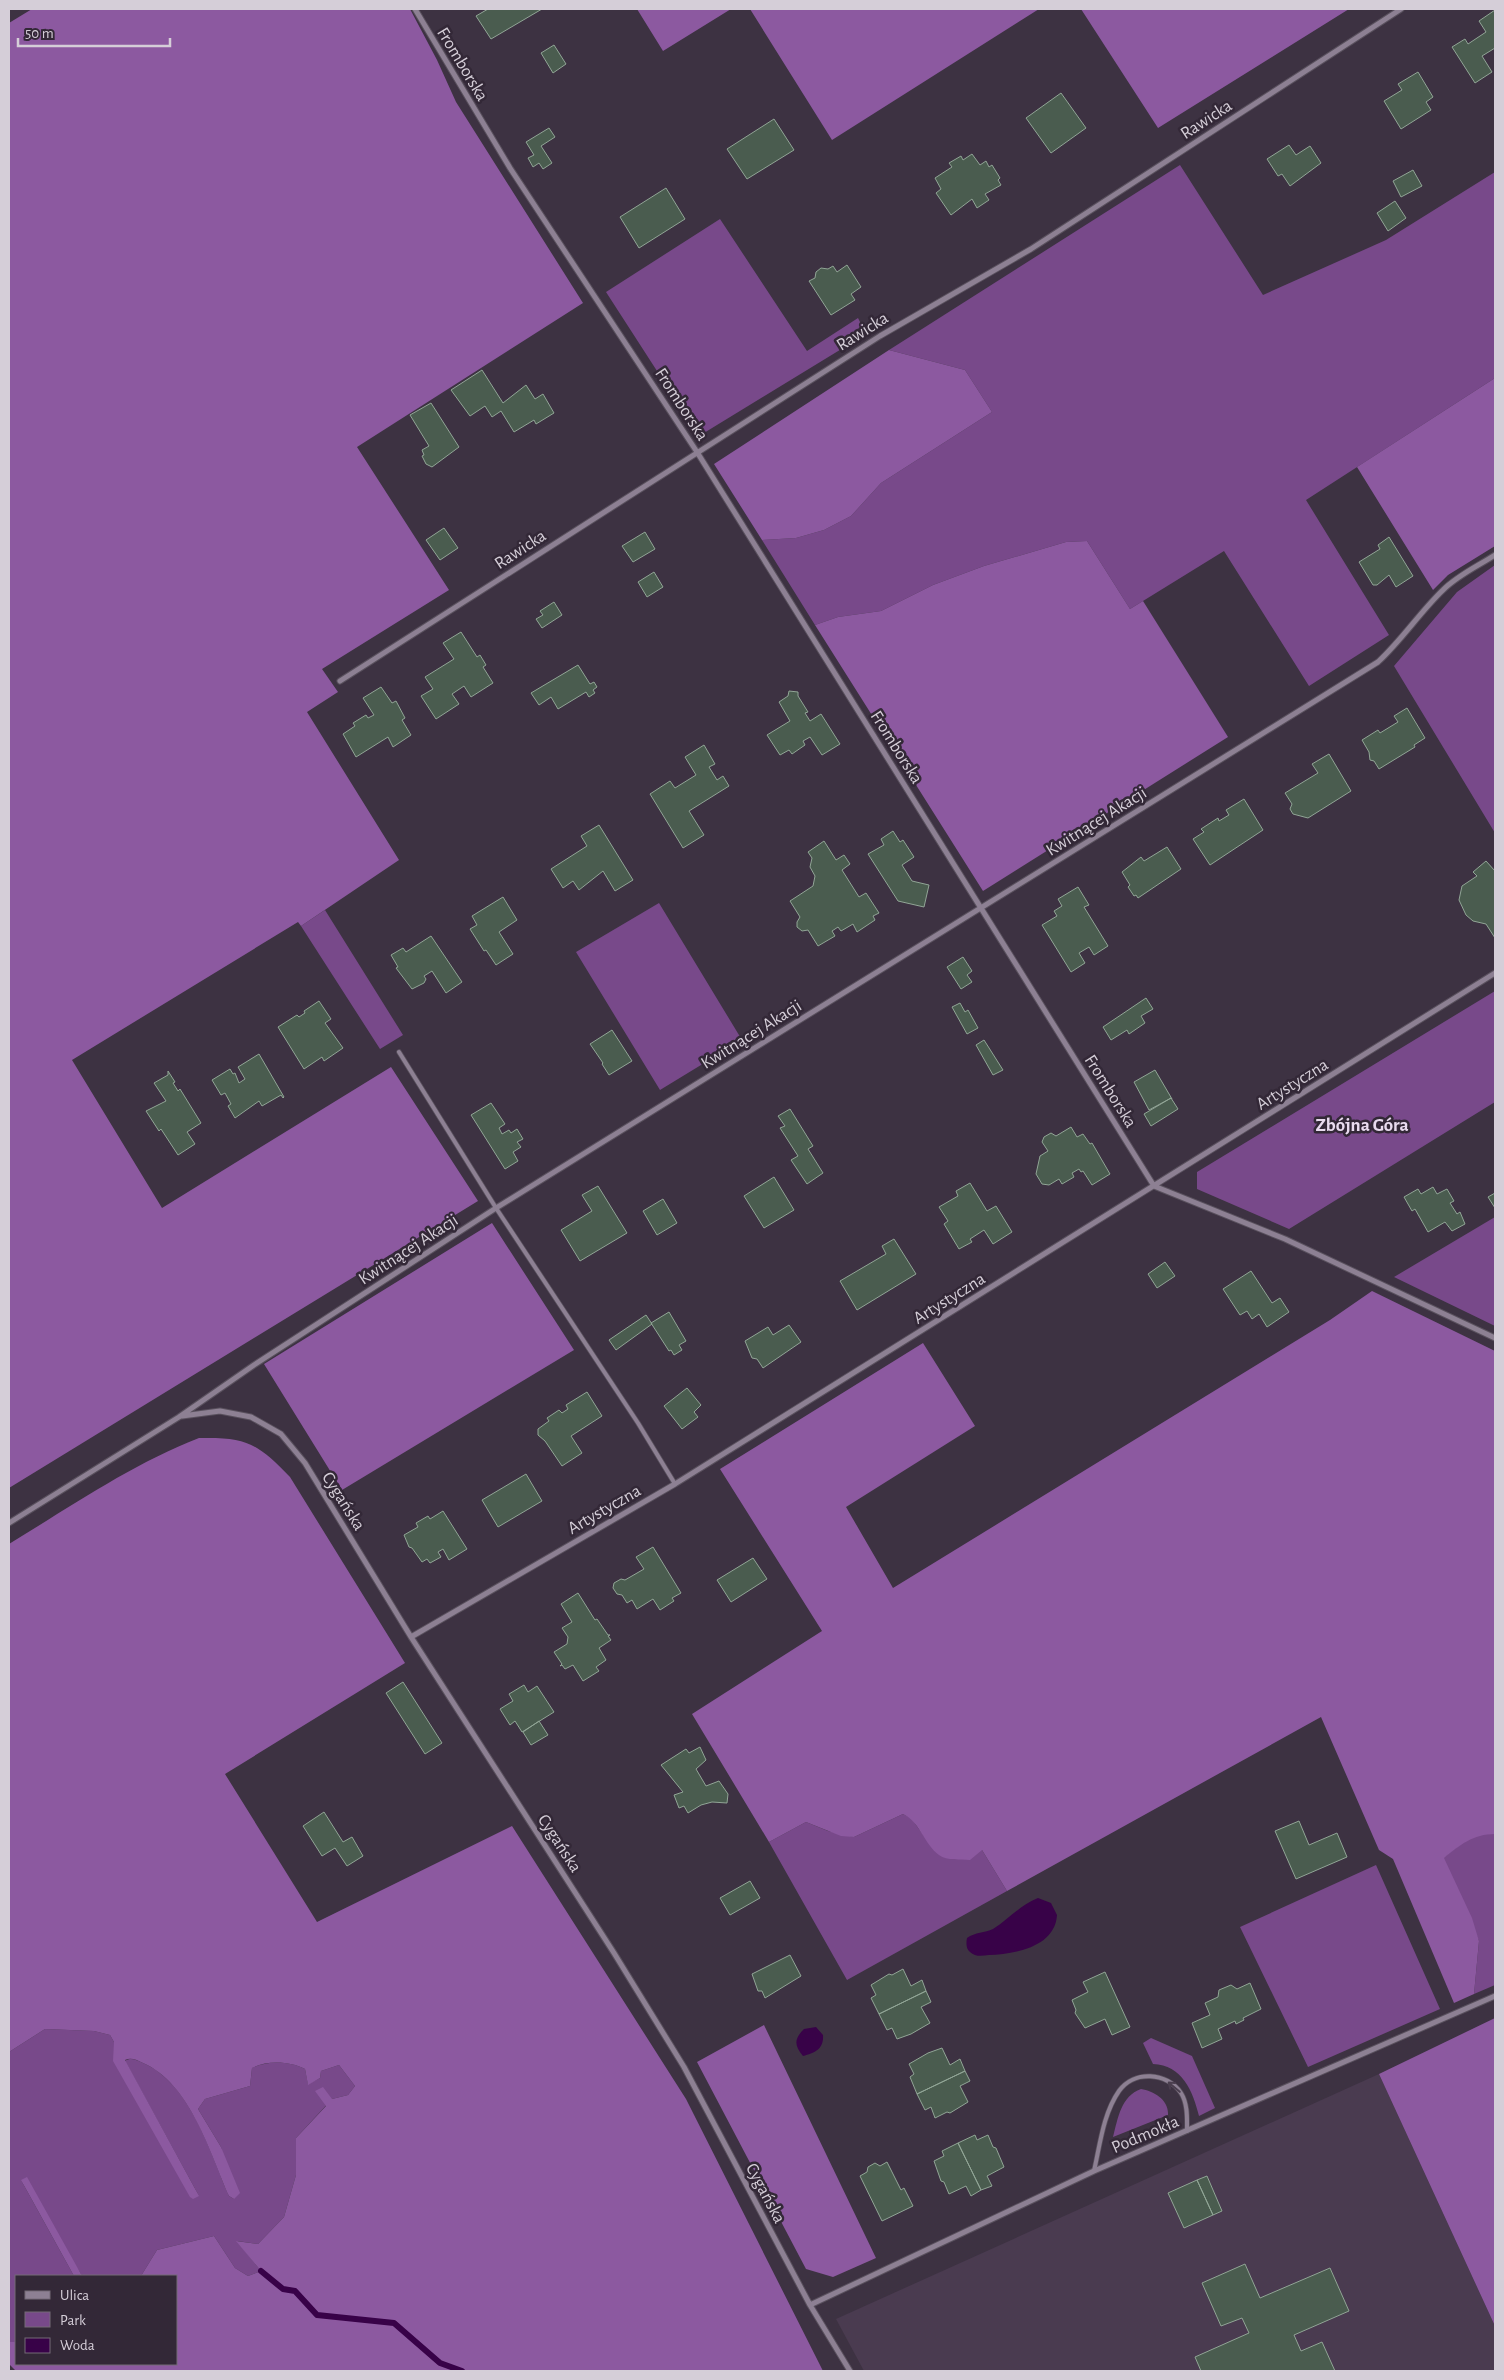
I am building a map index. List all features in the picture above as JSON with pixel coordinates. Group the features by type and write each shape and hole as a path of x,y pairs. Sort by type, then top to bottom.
{"street":[{"name":"Fromborska","path":"414,9 510,168 697,452 1154,1186"},
{"name":"Rawicka","path":"340,681 880,336 1031,249 1401,9"},
{"name":"Kwitnącej Akacji","path":"9,1523 179,1417 262,1360 496,1208 1378,662 1454,580 1495,555"},
{"name":"Artystyczna","path":"411,1637 674,1484 1495,973"},
{"path":"1154,1186 1284,1240 1495,1338"},
{"name":"Cygańska","path":"179,1417 220,1411 251,1417 281,1434 305,1463 411,1637 614,1953 684,2068 810,2305 850,2371"},
{"name":"Podmokła","path":"810,2305 1094,2172 1495,1996"}],"lane":[{"path":"399,1052 496,1208 638,1423 674,1484"},
{"path":"1094,2172 1110,2107 1120,2090 1130,2080 1151,2076 1164,2079 1174,2085 1183,2095 1187,2112 1187,2131"}],"shaded area":[{"path":"32,9 410,9 437,60 456,102 583,303 357,447 449,590 322,669 338,692 307,712 399,860 301,926 298,922 72,1060 162,1208 391,1067 478,1201 9,1488 9,23"},
{"path":"637,9 731,9 663,51"},
{"path":"750,9 1039,9 832,140"},
{"path":"1081,9 1349,9 1158,128"},
{"path":"889,350 965,370 992,412 881,483 851,516 824,530 796,538 762,540 714,464"},
{"path":"1495,378 1495,546 1448,575 1433,590 1357,467"},
{"path":"1087,541 1130,609 1143,601 1228,737 983,891 815,625 838,617 881,611 933,585 984,566 1066,542"},
{"path":"492,1223 574,1350 342,1490 264,1364"},
{"path":"1372,1291 1495,1351 1495,1834 1473,1838 1444,1858 1472,1918 1479,1941 1474,1994 1454,2003 1393,1859 1379,1850 1321,1717 1007,1891 982,1850 970,1860 942,1857 929,1845 914,1822 903,1814 854,1837 841,1836 806,1822 769,1842 692,1714 822,1631 720,1469 923,1343 975,1426 846,1507 893,1588 1330,1320"},
{"path":"199,1438 229,1439 250,1444 269,1456 290,1477 405,1663 225,1774 317,1922 512,1826 686,2099 823,2371 16,2371 9,2364 9,2342 15,2342 15,2365 178,2365 178,2275 142,2275 157,2250 214,2236 235,2268 248,2276 261,2271 236,2241 258,2244 284,2217 296,2175 296,2138 326,2106 315,2091 323,2087 332,2099 348,2095 355,2086 339,2065 321,2071 320,2078 308,2085 305,2069 292,2064 278,2062 258,2065 252,2068 250,2086 205,2099 198,2109 221,2147 240,2193 234,2199 229,2196 197,2121 174,2086 159,2073 143,2063 132,2059 125,2060 199,2196 193,2199 190,2197 113,2061 114,2042 110,2035 94,2031 45,2029 9,2052 9,1544 126,1473"},
{"path":"1495,2018 1495,2326 1379,2074"},
{"path":"764,2025 876,2258 833,2277 806,2269 697,2062"},
{"path":"1379,2074 1495,2326 1495,2371 864,2371 836,2319"},
{"path":"27,2177 82,2275 73,2275 21,2180"}],"green space":[{"path":"1180,165 1263,295 1386,240 1495,172 1495,378 1306,500 1389,635 1309,686 1224,551 1130,609 1087,541 1066,542 984,566 933,585 881,611 838,617 815,625 762,540 796,538 824,530 851,516 881,483 992,412 965,370 889,350"},
{"path":"720,219 807,351 858,318 866,334 699,436 606,292"},
{"path":"1495,565 1495,833 1394,666 1457,592"},
{"path":"659,903 742,1040 660,1090 576,952"},
{"path":"325,910 403,1035 380,1049 301,926"},
{"path":"1495,991 1495,1102 1289,1229 1197,1189 1197,1172"},
{"path":"1495,1217 1495,1326 1394,1277"},
{"path":"903,1814 911,1818 924,1836 982,1850 1007,1891 847,1980 769,1842 806,1822 828,1831 854,1837"},
{"path":"1483,1834 1495,1834 1495,1985 1474,1994 1479,1941 1443,1858 1467,1839"},
{"path":"1376,1865 1440,2009 1308,2067 1240,1927"},
{"path":"45,2029 94,2031 110,2035 114,2042 114,2061 199,2196 125,2061 131,2059 143,2063 159,2073 174,2086 197,2120 229,2196 234,2199 221,2147 198,2109 205,2099 250,2086 252,2068 258,2065 279,2062 293,2064 305,2069 308,2084 320,2078 321,2071 339,2065 355,2086 348,2095 332,2099 296,2138 296,2175 284,2217 258,2244 237,2241 261,2271 248,2276 235,2268 214,2236 157,2250 142,2275 82,2275 21,2180 73,2275 15,2275 15,2342 9,2342 9,2052"},
{"path":"1151,2038 1192,2056 1215,2108 1199,2116 1193,2097 1179,2074 1163,2065 1153,2064 1143,2043"},
{"path":"1141,2089 1160,2097 1166,2105 1168,2115 1113,2137 1121,2108 1134,2092"}],"water":[{"path":"1038,1898 1051,1903 1057,1915 1055,1926 1049,1935 1032,1947 1010,1953 979,1956 969,1951 967,1938 993,1929 1026,1904"},
{"path":"816,2027 823,2035 822,2044 815,2052 803,2056 796,2042 798,2036 804,2029"}],"building":[{"path":"488,9 542,9 491,39 476,16"},
{"path":"1495,10 1495,48 1482,56 1492,72 1475,83 1452,47 1465,39 1468,44 1486,32 1479,21"},
{"path":"554,45 566,64 553,73 541,53"},
{"path":"1418,72 1433,97 1426,102 1431,110 1401,129 1384,101 1402,90 1398,84"},
{"path":"1061,93 1086,128 1051,153 1026,118"},
{"path":"774,119 794,150 747,179 727,149"},
{"path":"549,128 555,137 541,146 552,163 543,169 539,163 533,167 528,158 534,155 526,142"},
{"path":"1289,145 1296,155 1310,146 1321,163 1290,186 1282,174 1278,176 1267,159"},
{"path":"972,154 980,165 986,161 989,167 992,165 1000,178 998,180 1001,185 985,194 989,200 977,208 972,199 951,215 936,193 941,189 935,178 952,167 949,163 961,156 963,160"},
{"path":"1413,170 1422,186 1401,197 1393,181"},
{"path":"666,188 685,219 639,248 620,217"},
{"path":"1395,201 1406,218 1388,231 1377,213"},
{"path":"847,265 861,287 851,294 855,300 831,315 809,281 815,278 816,272 821,268 828,269 833,266 837,272"},
{"path":"482,370 503,403 526,385 535,399 543,394 554,413 536,424 534,420 514,432 501,411 492,417 485,406 470,416 451,390"},
{"path":"431,403 459,447 432,467 426,464 422,456 424,455 422,450 429,446 410,415"},
{"path":"444,528 458,548 440,560 426,540"},
{"path":"645,532 655,549 633,562 622,546"},
{"path":"1389,537 1413,576 1396,587 1389,575 1377,585 1373,585 1359,562 1380,549 1378,545"},
{"path":"654,572 663,587 647,597 638,582"},
{"path":"554,602 562,615 542,628 536,619 543,615 540,611"},
{"path":"461,632 477,657 480,655 486,665 483,667 493,683 471,697 464,686 452,694 459,704 436,719 421,696 433,689 425,677 454,659 443,643"},
{"path":"578,665 590,684 594,682 597,687 593,690 595,693 589,697 586,692 558,709 551,697 539,705 531,693"},
{"path":"381,687 392,703 396,701 405,718 402,720 411,735 393,747 388,737 356,757 343,734 355,726 353,723 366,715 368,718 374,715 363,698"},
{"path":"789,691 798,692 798,696 808,712 805,713 810,721 821,714 840,744 822,755 810,737 803,741 805,745 792,754 789,750 780,755 767,735 790,721 779,702 788,696"},
{"path":"1407,708 1425,738 1414,745 1415,747 1379,769 1374,761 1370,760 1369,752 1362,740 1378,730 1380,733 1398,722 1394,716"},
{"path":"704,745 715,764 709,767 717,780 723,776 729,786 689,811 704,835 683,848 650,794 670,781 675,788 696,775 685,757"},
{"path":"1329,754 1351,791 1308,818 1293,814 1290,809 1292,804 1285,793 1318,773 1312,764"},
{"path":"1244,799 1263,830 1210,865 1193,839 1204,832 1201,829 1218,818 1219,821 1229,815 1226,810"},
{"path":"599,825 633,880 615,891 603,871 579,890 573,881 563,888 551,869 587,846 581,836"},
{"path":"893,831 900,842 903,840 914,857 902,865 912,881 929,885 924,907 898,901 868,854 884,845 881,839"},
{"path":"824,841 836,860 844,855 850,864 842,870 859,897 866,893 879,913 873,916 875,920 857,932 853,924 841,931 838,927 832,931 835,936 818,946 808,930 802,931 797,927 800,917 790,901 813,886 815,876 810,867 812,858 808,852"},
{"path":"1167,847 1181,869 1138,898 1136,895 1134,896 1122,872 1141,857 1144,861"},
{"path":"1486,861 1495,871 1495,938 1486,924 1473,921 1466,915 1459,900 1462,886 1477,876 1473,872"},
{"path":"1078,887 1089,905 1084,907 1108,946 1094,955 1089,947 1079,953 1085,963 1071,972 1042,925 1057,916 1054,911 1062,906 1058,899"},
{"path":"503,897 517,920 499,932 513,954 496,965 486,950 484,951 470,929 477,925 472,916"},
{"path":"431,936 462,982 446,993 432,971 424,976 426,979 424,983 412,989 396,968 398,967 391,955 403,948 406,952"},
{"path":"963,957 972,971 967,975 972,982 961,989 947,967"},
{"path":"1146,998 1153,1009 1141,1016 1145,1023 1129,1034 1127,1030 1111,1040 1103,1027"},
{"path":"319,1001 331,1019 325,1023 343,1048 324,1061 322,1057 304,1069 278,1027 297,1015 299,1017 305,1013 304,1011"},
{"path":"960,1003 965,1012 968,1010 978,1028 967,1034 952,1007"},
{"path":"612,1030 632,1061 609,1075 590,1044"},
{"path":"984,1040 1003,1070 993,1075 976,1045"},
{"path":"259,1054 284,1097 281,1095 262,1106 259,1101 235,1118 228,1106 231,1104 225,1093 221,1095 212,1080 230,1069 233,1074 235,1073 239,1083 245,1079 238,1067"},
{"path":"1155,1070 1172,1099 1149,1110 1134,1082"},
{"path":"168,1071 178,1091 180,1089 201,1123 187,1132 195,1144 178,1155 161,1129 159,1131 146,1111 166,1101 154,1083 168,1075"},
{"path":"1171,1098 1178,1109 1151,1126 1144,1114"},
{"path":"491,1103 505,1124 499,1128 502,1134 509,1130 511,1133 517,1129 523,1139 517,1142 521,1147 513,1152 518,1161 505,1169 471,1115"},
{"path":"790,1109 813,1146 808,1149 823,1173 807,1184 791,1160 798,1156 780,1128 785,1126 778,1116"},
{"path":"1071,1127 1077,1137 1083,1134 1090,1144 1092,1143 1110,1174 1092,1185 1083,1171 1081,1172 1079,1169 1072,1173 1074,1177 1062,1184 1059,1179 1049,1185 1042,1184 1036,1174 1040,1156 1048,1151 1042,1142 1044,1137 1051,1133 1056,1136"},
{"path":"774,1177 794,1210 764,1228 744,1196"},
{"path":"970,1183 987,1211 996,1206 1012,1232 993,1244 984,1230 970,1239 972,1242 959,1249 944,1224 948,1221 939,1207 958,1196 956,1191"},
{"path":"598,1186 627,1233 580,1261 561,1230 592,1211 582,1195"},
{"path":"1433,1187 1437,1194 1447,1189 1454,1201 1450,1203 1457,1214 1460,1212 1465,1224 1452,1231 1445,1222 1428,1232 1415,1209 1412,1211 1404,1197 1418,1189 1421,1194"},
{"path":"1495,1193 1495,1208 1488,1197"},
{"path":"663,1199 677,1223 657,1235 643,1211"},
{"path":"894,1239 916,1274 857,1310 840,1281 886,1254 882,1246"},
{"path":"1165,1262 1175,1276 1157,1288 1148,1274"},
{"path":"1251,1271 1272,1303 1280,1298 1289,1312 1267,1327 1259,1314 1252,1319 1247,1311 1240,1315 1223,1289"},
{"path":"669,1312 686,1341 679,1345 682,1350 674,1355 671,1350 669,1351 651,1323"},
{"path":"646,1315 652,1324 616,1350 609,1340"},
{"path":"789,1325 801,1342 763,1368 757,1359 752,1358 745,1341 768,1327 773,1335"},
{"path":"687,1388 701,1405 694,1412 698,1417 682,1429 664,1406"},
{"path":"587,1392 602,1416 571,1436 582,1453 562,1466 545,1441 538,1435 538,1429 549,1421 547,1418 559,1410 562,1413 568,1409 566,1405"},
{"path":"526,1474 542,1501 498,1527 482,1500"},
{"path":"443,1511 467,1549 449,1560 443,1549 438,1552 441,1557 430,1563 427,1559 422,1562 412,1548 409,1547 404,1535 418,1527 416,1523 428,1516 430,1519"},
{"path":"653,1547 681,1593 672,1598 674,1601 660,1610 653,1599 637,1609 632,1600 627,1603 622,1595 617,1594 613,1588 614,1583 621,1579 625,1580 644,1569 636,1557"},
{"path":"753,1558 767,1579 731,1602 717,1580"},
{"path":"578,1593 595,1620 597,1619 608,1635 610,1635 608,1636 611,1640 599,1648 606,1660 596,1667 599,1671 583,1681 573,1665 565,1669 562,1665 560,1666 562,1664 554,1652 567,1644 568,1637 562,1628 572,1622 561,1604"},
{"path":"403,1682 442,1743 425,1754 386,1693"},
{"path":"524,1685 528,1692 537,1686 554,1712 522,1732 515,1721 510,1725 500,1709 513,1701 509,1694"},
{"path":"539,1721 548,1735 531,1745 523,1732"},
{"path":"700,1747 706,1760 696,1769 706,1786 719,1781 728,1794 727,1803 712,1802 701,1805 688,1813 684,1806 679,1808 674,1795 683,1792 661,1765 686,1749 689,1753"},
{"path":"324,1812 343,1842 352,1837 363,1856 347,1866 335,1848 322,1856 303,1826"},
{"path":"1299,1821 1309,1845 1337,1833 1347,1857 1296,1879 1275,1831"},
{"path":"750,1881 760,1898 730,1915 720,1898"},
{"path":"790,1955 801,1976 765,1998 762,1991 758,1991 752,1974"},
{"path":"903,1969 911,1986 922,1980 926,1991 879,2014 871,1998 876,1995 871,1985 889,1974 892,1975"},
{"path":"1105,1972 1130,2027 1112,2035 1105,2019 1085,2028 1075,2013 1076,2010 1072,2000 1088,1992 1083,1982"},
{"path":"1250,1983 1261,2009 1243,2018 1244,2020 1236,2024 1235,2021 1218,2029 1222,2039 1202,2048 1192,2023 1210,2015 1205,2003 1218,1997 1219,1990 1231,1985 1237,1989"},
{"path":"926,1991 931,2002 921,2007 930,2023 911,2034 897,2039 892,2028 887,2030 879,2014"},
{"path":"942,2048 950,2065 960,2059 965,2071 917,2094 910,2077 914,2074 909,2064 928,2053"},
{"path":"965,2071 970,2081 960,2086 968,2102 950,2113 947,2112 935,2118 931,2107 925,2110 917,2094"},
{"path":"975,2135 977,2140 988,2135 1004,2167 987,2176 992,2186 981,2190 958,2143"},
{"path":"958,2143 981,2190 971,2196 966,2186 949,2194 944,2182 941,2181 934,2161 944,2156 942,2151"},
{"path":"887,2162 901,2190 904,2188 913,2206 882,2221 860,2176 867,2172 868,2167 875,2163 880,2166"},
{"path":"1207,2176 1222,2211 1213,2215 1197,2180"},
{"path":"1197,2180 1213,2215 1184,2228 1168,2193"},
{"path":"1245,2264 1260,2298 1330,2268 1349,2311 1294,2335 1301,2351 1322,2342 1335,2371 1201,2371 1195,2357 1249,2333 1242,2318 1221,2326 1202,2283"}],"waterway":[{"path":"261,2271 283,2289 295,2291 317,2315 394,2323 440,2363 462,2371"}],"district":[{"name":"Zbójna Góra","path":"1362,1124"}]}
